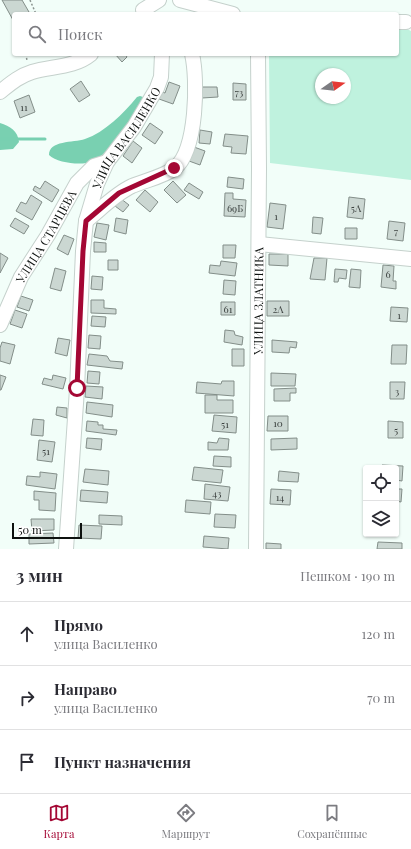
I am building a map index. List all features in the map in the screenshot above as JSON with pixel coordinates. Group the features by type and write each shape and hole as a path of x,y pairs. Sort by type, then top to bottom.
{"street":[{"path":"142,12 159,0"},
{"path":"182,12 181,0 226,12"},
{"path":"0,92 14,80 32,72 64,66 86,56"},
{"name":"УЛИЦА ВАСИЛЕНКО","path":"66,549 86,221 97,184 107,162 134,127 157,88 162,77 162,56"},
{"name":"УЛИЦА ВАСИЛЕНКО","path":"86,221 119,193 132,186 167,172 180,163 191,131 196,98 195,67 192,56"},
{"name":"УЛИЦА ЗЛАТНИКА","path":"256,549 259,244 258,56"},
{"name":"УЛИЦА СТАРЦЕВА","path":"0,325 21,277 48,235 77,183 94,166 107,162"},
{"path":"259,244 411,259"}],"path":[{"path":"30,0 35,12"}],"green space":[{"path":"405,28 411,31 411,180 270,163 269,56 399,56 399,29"},
{"path":"137,97 143,97 143,103 109,150 101,156 86,163 77,164 61,161 49,155 50,150 57,144 85,139 100,132 126,110"},
{"path":"0,123 10,127 17,135 19,142 13,149 0,150"}],"building":[{"path":"2,0 22,0 29,12 12,12 12,18"},
{"path":"117,56 126,56 122,62"},
{"path":"81,81 90,95 79,102 70,89"},
{"path":"169,82 180,86 173,104 159,99 162,92 165,93"},
{"path":"233,83 246,84 246,100 233,100"},
{"path":"202,87 217,87 218,97 202,98"},
{"path":"29,95 35,112 20,118 14,101"},
{"path":"150,123 163,132 155,144 142,135"},
{"path":"200,130 212,132 210,144 199,143"},
{"path":"225,134 248,136 246,154 231,153 232,147 223,146"},
{"path":"133,141 142,148 132,163 123,156"},
{"path":"194,147 205,151 200,165 189,161"},
{"path":"228,177 244,179 243,189 227,187"},
{"path":"45,181 59,190 52,202 33,190 35,186 40,189"},
{"path":"173,181 186,195 177,203 164,190"},
{"path":"189,183 203,192 199,199 184,190"},
{"path":"145,190 158,202 150,212 136,200"},
{"path":"225,193 233,193 233,199 246,200 245,217 224,216"},
{"path":"31,195 42,202 32,220 16,211 21,202 26,204"},
{"path":"349,197 365,199 363,219 347,217"},
{"path":"120,198 129,205 123,212 111,203"},
{"path":"270,203 286,205 283,229 267,227"},
{"path":"313,217 323,218 321,234 312,233"},
{"path":"15,218 29,226 24,234 10,226"},
{"path":"116,218 128,220 126,234 114,231"},
{"path":"389,221 405,223 403,241 387,239"},
{"path":"97,223 109,225 106,240 94,237"},
{"path":"345,228 357,228 357,239 345,239"},
{"path":"64,235 74,239 68,255 57,249"},
{"path":"94,242 106,243 106,252 94,252"},
{"path":"223,245 236,245 235,258 223,258"},
{"path":"0,253 8,258 0,273"},
{"path":"269,254 288,254 288,266 269,265"},
{"path":"314,258 327,258 325,280 310,279"},
{"path":"108,260 118,260 118,270 108,270"},
{"path":"221,261 237,263 235,276 209,273 210,265 220,266"},
{"path":"383,265 394,266 393,281 396,281 396,289 381,287"},
{"path":"55,268 66,271 61,291 50,288"},
{"path":"335,269 347,270 346,279 339,278 338,282 334,282"},
{"path":"351,269 361,270 360,288 349,287"},
{"path":"92,276 103,277 102,290 91,289"},
{"path":"224,280 236,281 235,295 223,294"},
{"path":"21,296 33,300 29,311 17,307"},
{"path":"91,300 104,300 104,308 116,309 116,314 91,313"},
{"path":"267,301 289,301 289,316 267,316"},
{"path":"221,302 235,302 235,315 221,315"},
{"path":"391,307 408,308 407,322 390,321"},
{"path":"15,310 27,314 22,328 10,324"},
{"path":"92,316 106,317 105,327 91,326"},
{"path":"225,330 234,331 235,335 243,337 242,345 224,342"},
{"path":"89,335 101,336 100,349 88,348"},
{"path":"58,338 70,340 67,356 55,353"},
{"path":"272,340 297,342 296,348 290,347 289,353 272,352"},
{"path":"2,342 15,345 10,364 0,361 0,348"},
{"path":"392,345 407,345 406,364 391,364"},
{"path":"232,349 244,349 244,366 232,366"},
{"path":"89,354 107,356 110,361 123,362 122,369 87,365"},
{"path":"88,371 100,372 99,384 87,383"},
{"path":"271,373 296,374 295,386 271,386"},
{"path":"0,375 6,377 1,390 0,390"},
{"path":"53,375 66,378 63,389 42,384 44,378 52,380"},
{"path":"222,381 234,381 234,396 196,393 197,382 221,384"},
{"path":"390,382 405,382 404,399 390,399"},
{"path":"86,386 103,387 102,399 85,397"},
{"path":"296,388 296,393 290,393 290,401 274,401 274,389"},
{"path":"205,395 217,395 217,400 233,400 233,413 205,413"},
{"path":"87,402 113,405 112,417 86,413"},
{"path":"57,407 67,408 67,418 56,415"},
{"path":"214,415 237,417 236,433 212,431"},
{"path":"268,416 288,416 288,431 267,431"},
{"path":"33,419 44,420 43,436 31,435"},
{"path":"87,421 98,422 98,425 103,425 103,429 117,430 116,435 86,431"},
{"path":"388,421 403,422 403,438 388,438"},
{"path":"87,438 102,439 101,450 86,448"},
{"path":"219,438 229,439 228,450 208,450 208,442 217,443"},
{"path":"297,438 297,449 271,450 271,439"},
{"path":"39,440 55,442 52,462 37,460"},
{"path":"214,456 231,457 231,467 213,466"},
{"path":"399,466 403,466 402,481 399,480"},
{"path":"194,467 223,470 221,483 192,480"},
{"path":"85,469 109,471 108,485 83,482"},
{"path":"279,471 299,473 298,482 278,481"},
{"path":"40,472 57,474 55,489 26,485 27,476 40,477"},
{"path":"205,484 230,487 228,501 204,499"},
{"path":"271,489 291,490 290,505 270,504"},
{"path":"399,489 402,489 401,502 399,502"},
{"path":"81,490 108,492 107,503 80,501"},
{"path":"34,491 56,493 55,511 39,510 39,500 34,500"},
{"path":"186,500 211,502 210,514 185,512"},
{"path":"215,514 236,515 235,528 214,527"},
{"path":"99,515 122,516 122,525 99,524"},
{"path":"31,519 54,519 54,530 32,531"},
{"path":"79,525 102,526 101,539 78,538"},
{"path":"53,533 54,543 29,544 29,534"},
{"path":"204,536 229,538 228,549 203,547"},
{"path":"378,542 402,543 402,549 377,549"},
{"path":"266,543 281,544 281,549 266,549"}],"waterway":[{"path":"0,139 45,139"}],"route":[{"path":"77,388 84,231 86,221 119,193 174,168"}]}
